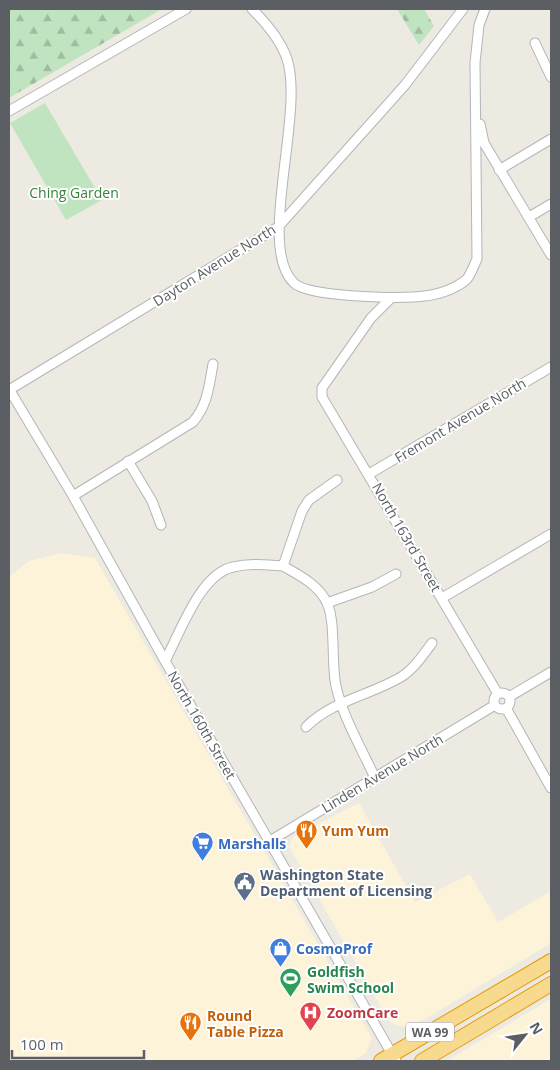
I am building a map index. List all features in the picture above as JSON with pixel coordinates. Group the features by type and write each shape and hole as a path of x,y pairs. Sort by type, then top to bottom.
{"highway":[{"name":"WA 99","path":"390,1059 551,961"},
{"name":"WA 99","path":"422,1061 551,984"}],"street":[{"path":"9,111 186,9"},
{"path":"252,9 276,39 287,59 290,79 292,113 278,227 282,259 294,283 306,290 391,298 433,296 452,288 468,278 477,259 475,63 481,11"},
{"name":"Dayton Avenue North","path":"9,390 278,227 404,85 463,9"},
{"path":"535,44 551,77"},
{"path":"476,112 484,143 551,256"},
{"path":"499,170 551,140"},
{"path":"529,217 551,204"},
{"name":"North 163rd Street","path":"391,298 371,318 322,388 322,397 498,694"},
{"path":"73,496 193,422 202,411 207,399 213,364"},
{"name":"Fremont Avenue North","path":"369,474 551,367"},
{"name":"North 160th Street","path":"9,390 73,496 165,661 270,841 390,1059"},
{"path":"128,461 152,501 161,525"},
{"path":"283,566 302,511 317,492 337,480"},
{"path":"442,598 551,534"},
{"path":"165,661 206,584 217,574 231,567 252,564 283,566 305,579 327,603 332,638 333,668 342,704 375,778"},
{"path":"327,603 372,587 396,574"},
{"path":"306,726 315,718 342,704 401,677 411,670 432,643"},
{"path":"509,697 551,672"},
{"path":"504,693 509,697 510,703 506,708 500,709 495,705 494,699 498,694 504,693"},
{"name":"Linden Avenue North","path":"270,841 495,705"},
{"path":"506,708 551,788"}],"shaded area":[{"path":"61,553 95,558 372,1038 366,1053 353,1061 9,1061 9,577 29,561"},
{"path":"359,803 415,902 470,874 498,922 551,891 551,943 412,1027 398,1026 389,1021 289,846 293,837"},
{"path":"551,999 551,1061 446,1061"}],"green space":[{"path":"9,9 162,9 9,98"},
{"path":"397,9 424,9 434,26 419,45"},
{"name":"Ching Garden","path":"45,103 102,200 66,220 10,123"}],"place":[{"name":"Yum Yum","path":"306,849"},
{"name":"Marshalls","path":"202,862"},
{"name":"Washington State Department of Licensing","path":"244,901"},
{"name":"CosmoProf","path":"280,967"},
{"name":"Goldfish Swim School","path":"291,998"},
{"name":"ZoomCare","path":"311,1031"},
{"name":"Round Table Pizza","path":"191,1042"}]}
